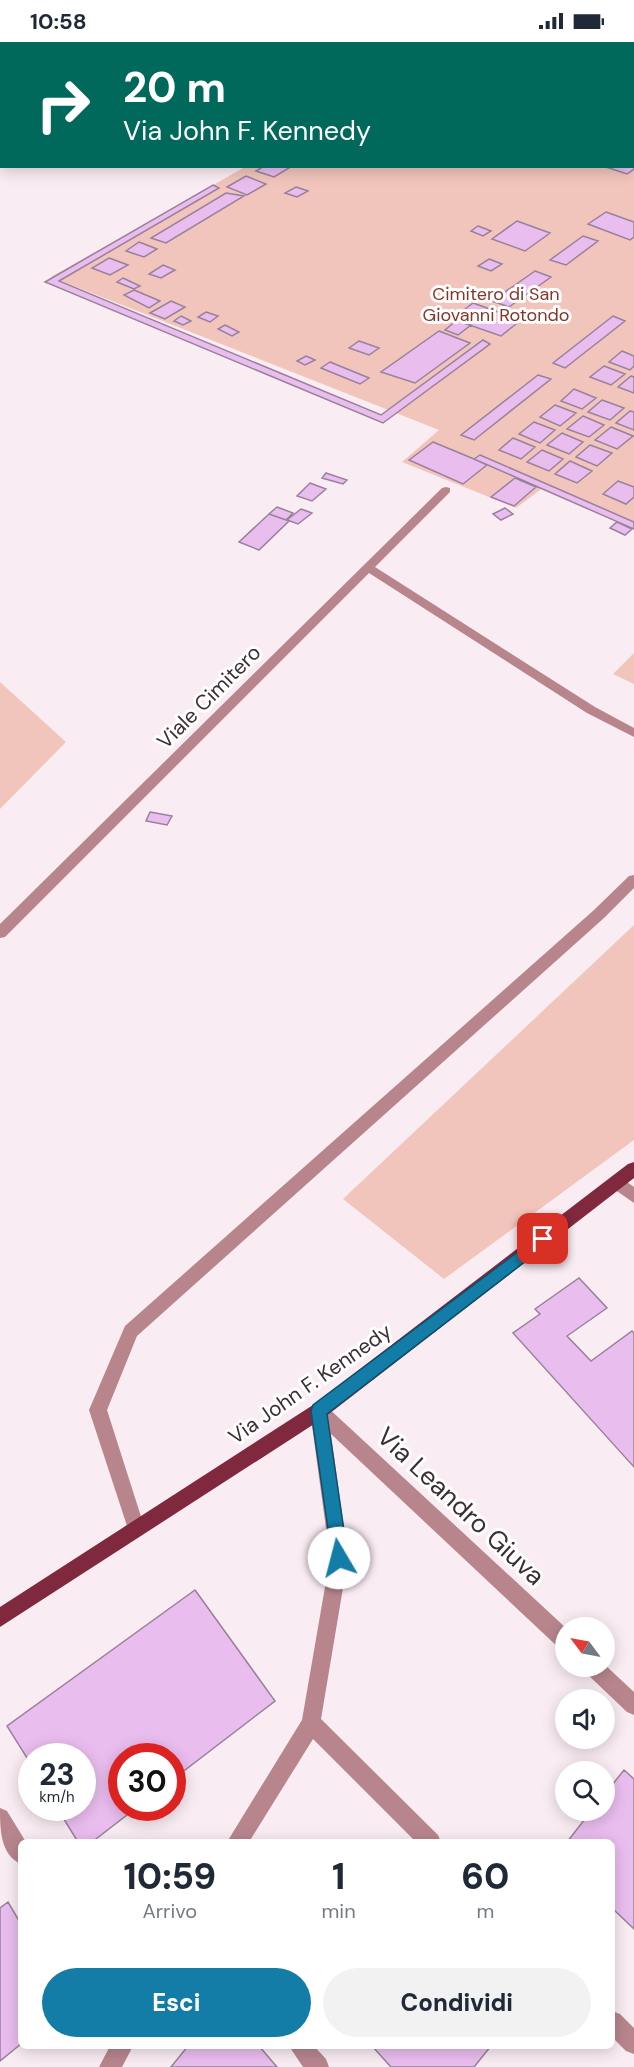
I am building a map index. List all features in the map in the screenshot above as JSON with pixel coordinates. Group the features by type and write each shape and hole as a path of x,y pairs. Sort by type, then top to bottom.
{"main road":[{"name":"Via John F. Kennedy","path":"0,1618 319,1411 634,1169"}],"street":[{"name":"Viale Cimitero","path":"0,933 446,490"},
{"path":"368,567 591,710 634,733"},
{"path":"136,1529 98,1410 131,1331 599,914 634,880"},
{"path":"617,1182 634,1196"},
{"path":"239,1839 311,1723 339,1558 319,1411"},
{"name":"Via Leandro Giuva","path":"319,1411 555,1631"},
{"path":"605,1677 634,1705"},
{"path":"311,1723 428,1839"},
{"path":"0,1818 18,1849"},
{"path":"615,2025 634,2043"},
{"path":"110,2067 120,2049"},
{"path":"303,2049 318,2067"}],"green space":[{"name":"Cimitero di San Giovanni Rotondo","path":"243,168 634,168 634,526 544,487 516,508 402,462 439,430 51,277"},
{"path":"634,653 634,684 613,674"},
{"path":"0,682 66,742 0,809"},
{"path":"634,925 634,1140 444,1279 343,1199"}],"building":[{"path":"261,168 289,168 274,177 256,171"},
{"path":"609,168 634,168 627,174"},
{"path":"246,176 266,184 247,195 227,187"},
{"path":"213,185 219,188 59,281 381,415 483,340 490,344 383,423 45,282"},
{"path":"296,187 308,191 297,197 285,193"},
{"path":"226,193 244,196 166,243 151,238"},
{"path":"606,212 634,222 634,237 630,240 588,224"},
{"path":"517,221 550,233 525,251 492,239"},
{"path":"478,226 491,231 483,236 471,231"},
{"path":"583,236 598,241 566,265 550,260"},
{"path":"139,242 157,249 144,257 126,251"},
{"path":"109,258 128,265 110,275 92,268"},
{"path":"489,259 502,264 491,271 478,266"},
{"path":"163,265 175,270 161,278 149,274"},
{"path":"535,271 551,277 509,307 492,301"},
{"path":"123,278 140,286 134,289 117,282"},
{"path":"134,290 160,301 149,308 124,295"},
{"path":"171,301 185,307 165,319 150,313"},
{"path":"473,303 521,320 501,336 452,319"},
{"path":"206,312 218,316 210,322 198,317"},
{"path":"181,316 191,321 183,325 174,321"},
{"path":"613,316 625,321 565,368 553,363"},
{"path":"457,320 471,325 458,335 445,330"},
{"path":"225,325 239,332 232,336 218,329"},
{"path":"439,331 470,343 415,383 381,372"},
{"path":"359,341 379,348 369,355 349,348"},
{"path":"622,351 634,356 634,366 630,370 609,362"},
{"path":"306,356 315,360 305,365 297,361"},
{"path":"330,362 369,378 360,384 321,368"},
{"path":"604,366 625,374 611,385 590,377"},
{"path":"538,375 551,379 474,440 461,435"},
{"path":"631,376 634,377 634,393 618,387"},
{"path":"574,389 596,398 582,409 561,401"},
{"path":"602,400 624,408 610,420 588,412"},
{"path":"555,405 576,413 560,426 540,417"},
{"path":"630,411 634,412 634,430 616,423"},
{"path":"583,416 604,425 589,437 567,429"},
{"path":"534,422 555,430 540,443 519,434"},
{"path":"611,427 633,436 617,449 595,440"},
{"path":"562,433 583,442 569,454 547,445"},
{"path":"513,438 535,447 521,459 499,450"},
{"path":"433,442 487,465 463,484 409,460"},
{"path":"590,445 612,453 597,466 576,457"},
{"path":"542,450 563,459 549,471 527,462"},
{"path":"480,455 634,522 634,529 474,459"},
{"path":"570,461 592,471 577,483 555,474"},
{"path":"326,473 347,480 343,484 322,478"},
{"path":"515,478 536,487 514,506 491,497"},
{"path":"618,481 634,487 634,497 626,504 603,494"},
{"path":"310,483 326,489 312,501 297,496"},
{"path":"277,507 293,513 286,520 269,514"},
{"path":"505,508 513,514 501,520 493,514"},
{"path":"301,509 312,513 298,524 287,520"},
{"path":"269,514 289,521 259,550 239,542"},
{"path":"617,522 632,529 625,535 610,528"},
{"path":"150,812 172,816 167,825 146,821"},
{"path":"579,1278 607,1308 567,1336 591,1361 632,1331 634,1333 634,1467 513,1333 540,1314 535,1309"},
{"path":"195,1590 275,1701 186,1769 186,1743 108,1743 108,1821 119,1821 96,1839 76,1839 65,1821 96,1821 96,1743 18,1744 7,1726"},
{"path":"624,1770 634,1779 634,1929 615,1911 615,1839 569,1839 583,1821 615,1821 615,1781"},
{"path":"8,1902 18,1919 18,2046 0,2061 0,1908"},
{"path":"186,2049 262,2049 277,2067 171,2067"},
{"path":"375,2049 489,2049 474,2067 391,2067"}],"route":[{"path":"339,1558 319,1411 543,1239"}]}
